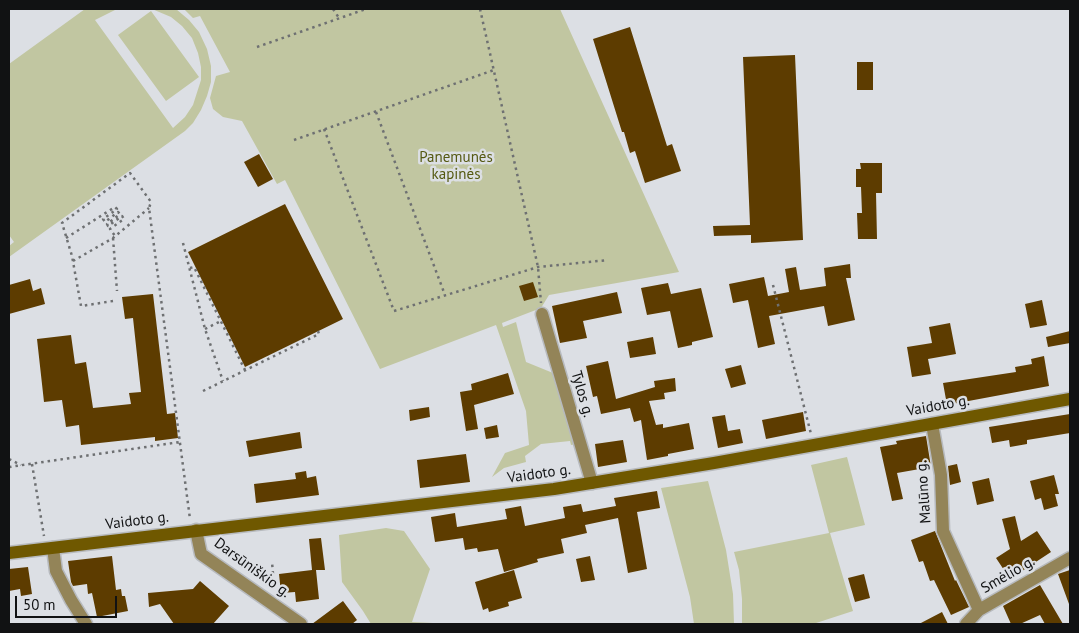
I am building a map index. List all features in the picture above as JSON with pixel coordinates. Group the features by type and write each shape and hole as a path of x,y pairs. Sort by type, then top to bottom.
{"main road":[{"name":"Vaidoto g.","path":"9,553 522,493 592,483 1070,399"}],"street":[{"name":"Tylos g.","path":"542,314 592,483"},
{"name":"Malūno g.","path":"932,424 941,475 943,531 979,610"},
{"name":"Darsūniškio g.","path":"194,531 202,554 301,624"},
{"path":"50,549 56,571 86,624"},
{"name":"Smėlio g.","path":"966,624 979,610 1070,558"}],"path":[{"path":"333,9 339,18"},
{"path":"257,47 366,9"},
{"path":"480,9 538,267 542,314"},
{"path":"294,140 494,70"},
{"path":"375,111 445,295"},
{"path":"324,129 394,310 538,267 608,260"},
{"path":"113,302 81,306 73,261 62,223 130,173 150,202 179,437 194,531"},
{"path":"66,238 115,207 117,209 103,219 105,222 118,212 120,214 107,224 108,226 122,216 124,219 110,229 114,237 117,291"},
{"path":"73,261 114,237 150,208"},
{"path":"183,243 205,329 223,381"},
{"path":"190,268 194,267 245,370"},
{"path":"774,285 814,444"},
{"path":"205,329 221,321"},
{"path":"203,390 319,334 318,331"},
{"path":"175,434 179,437"},
{"path":"9,467 180,442"},
{"path":"9,459 22,466"},
{"path":"32,464 50,549"},
{"path":"261,596 270,586 273,574 272,562"}],"green space":[{"path":"85,9 117,9 95,20 173,128 185,117 193,105 201,80 198,53 192,38 171,17 152,9 176,9 199,32 207,49 211,66 211,82 207,96 193,123 185,131 9,257 9,246 14,242 9,235 9,64"},
{"name":"Panemunės kapinės","path":"184,9 560,9 679,272 549,295 541,308 502,323 503,327 516,322 526,362 553,373 576,444 571,445 570,441 541,444 525,456 526,462 504,468 492,477 505,453 529,445 526,411 496,325 380,369 285,180 277,184 242,121 223,117 213,109 210,98 216,76 230,72 200,16 193,18"},
{"path":"151,11 199,77 166,101 118,35"},
{"path":"847,457 865,525 830,533 853,611 813,624 742,624 739,570 734,552 829,533 811,465"},
{"path":"708,481 726,550 733,594 734,624 694,624 690,597 661,488"},
{"path":"386,528 404,531 430,569 412,622 454,624 371,624 342,582 339,535"}],"building":[{"path":"630,27 667,146 672,144 681,171 645,183 635,151 630,153 624,132 622,132 593,39"},
{"path":"795,55 803,240 751,243 751,235 714,236 713,226 750,225 743,57"},
{"path":"857,62 873,62 873,90 857,90"},
{"path":"259,154 273,179 258,187 244,162"},
{"path":"860,163 882,163 882,193 876,193 877,239 858,239 857,213 862,213 861,187 856,187 856,169 861,169"},
{"path":"285,204 343,319 245,367 188,252"},
{"path":"850,264 851,278 846,278 855,320 828,326 824,306 769,316 775,344 758,348 748,300 733,303 729,284 764,277 768,296 789,292 785,269 796,267 800,290 826,286 824,268"},
{"path":"30,279 33,291 41,288 45,304 9,314 9,285"},
{"path":"533,282 538,297 524,301 519,286"},
{"path":"668,283 671,294 701,288 713,337 692,342 692,345 678,348 670,311 647,315 641,288"},
{"path":"617,292 622,313 583,321 587,338 560,343 552,306"},
{"path":"153,294 167,414 175,413 178,438 155,441 155,437 81,445 79,425 66,427 62,400 44,402 37,339 71,335 75,364 86,362 93,408 131,404 129,393 141,392 133,318 125,319 122,297"},
{"path":"1042,300 1047,325 1030,328 1025,304"},
{"path":"950,323 956,354 928,359 931,374 912,377 907,347 932,343 929,327"},
{"path":"1070,331 1070,343 1048,347 1046,337"},
{"path":"653,337 656,354 630,358 627,342"},
{"path":"1044,356 1049,386 947,405 943,383 1016,372 1015,367 1032,364 1031,359"},
{"path":"608,361 616,399 655,387 654,381 675,378 676,391 664,393 665,399 649,401 656,425 663,424 663,428 689,423 694,449 647,460 641,420 634,422 630,408 601,414 597,396 593,397 586,366"},
{"path":"741,365 746,384 731,388 725,369"},
{"path":"508,373 514,394 474,405 478,429 466,431 460,392 472,390 471,384"},
{"path":"429,407 430,417 410,421 409,410"},
{"path":"803,412 806,431 766,439 762,420"},
{"path":"1070,414 1070,433 1027,440 1027,444 1010,447 1009,440 992,443 989,427"},
{"path":"725,415 728,431 740,429 743,443 718,448 712,417"},
{"path":"497,425 499,437 486,439 484,428"},
{"path":"300,432 302,448 249,457 246,441"},
{"path":"926,436 931,467 897,473 903,499 892,501 880,447 897,444 896,441"},
{"path":"623,440 627,462 598,467 595,444"},
{"path":"466,454 470,482 420,488 417,460"},
{"path":"957,464 961,482 950,485 948,466"},
{"path":"306,471 307,478 316,476 319,495 256,503 254,484 296,479 295,473"},
{"path":"1054,475 1059,494 1055,494 1058,506 1044,510 1041,498 1035,500 1030,481"},
{"path":"989,478 994,501 977,505 972,482"},
{"path":"657,491 660,508 637,512 647,569 628,573 618,518 585,525 587,533 561,539 564,553 537,559 538,562 504,572 498,549 478,552 477,548 465,550 463,538 435,542 431,517 455,513 457,527 507,519 505,509 521,506 525,526 565,518 563,507 581,504 583,512 616,506 614,498"},
{"path":"1015,516 1021,541 1037,531 1051,552 1010,579 996,558 1010,549 1002,519"},
{"path":"935,531 955,581 969,607 951,615 934,580 930,581 923,561 919,562 911,540"},
{"path":"321,538 325,570 316,570 319,599 296,602 295,592 281,593 279,574 312,570 309,539"},
{"path":"112,556 116,590 121,589 122,596 125,596 128,611 97,617 92,593 88,594 87,584 73,586 68,561"},
{"path":"590,556 595,580 581,582 576,559"},
{"path":"28,567 32,594 21,596 20,589 9,591 9,569"},
{"path":"514,570 522,598 508,602 509,606 489,612 488,608 483,610 475,582"},
{"path":"1070,570 1070,603 1069,604 1058,574"},
{"path":"864,574 870,598 855,602 848,578"},
{"path":"200,581 229,606 213,624 174,624 160,604 149,607 148,593 193,589"},
{"path":"1040,585 1063,624 1045,624 1040,615 1020,624 1011,624 1003,606"},
{"path":"343,601 357,620 352,624 312,624"},
{"path":"942,612 948,624 919,624"}]}
